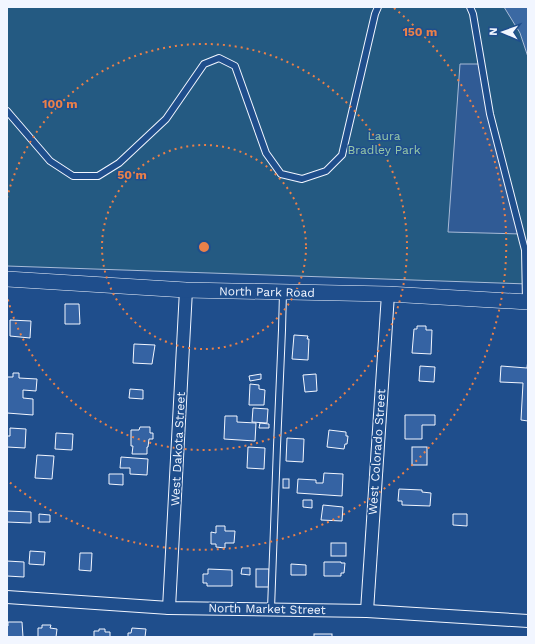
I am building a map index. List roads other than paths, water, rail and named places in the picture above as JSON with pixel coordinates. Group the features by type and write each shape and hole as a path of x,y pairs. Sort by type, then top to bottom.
{"street":[{"name":"North Park Road","path":"7,279 186,290 388,294 527,302"},
{"name":"West Dakota Street","path":"169,608 186,290"},
{"name":"West Colorado Street","path":"367,611 388,294"},
{"name":"North Market Street","path":"7,597 169,608 367,611 528,621"}],"lane":[{"path":"7,111 50,161 73,176 98,176 119,163 166,119 204,64 219,58 235,66 266,153 281,174 302,179 326,171 342,155 375,14 378,7"},
{"path":"470,7 474,14 490,114 525,250 527,302"},
{"path":"271,610 283,292"}],"park label":[{"name":"Laura Bradley Park","path":"384,143"}]}
